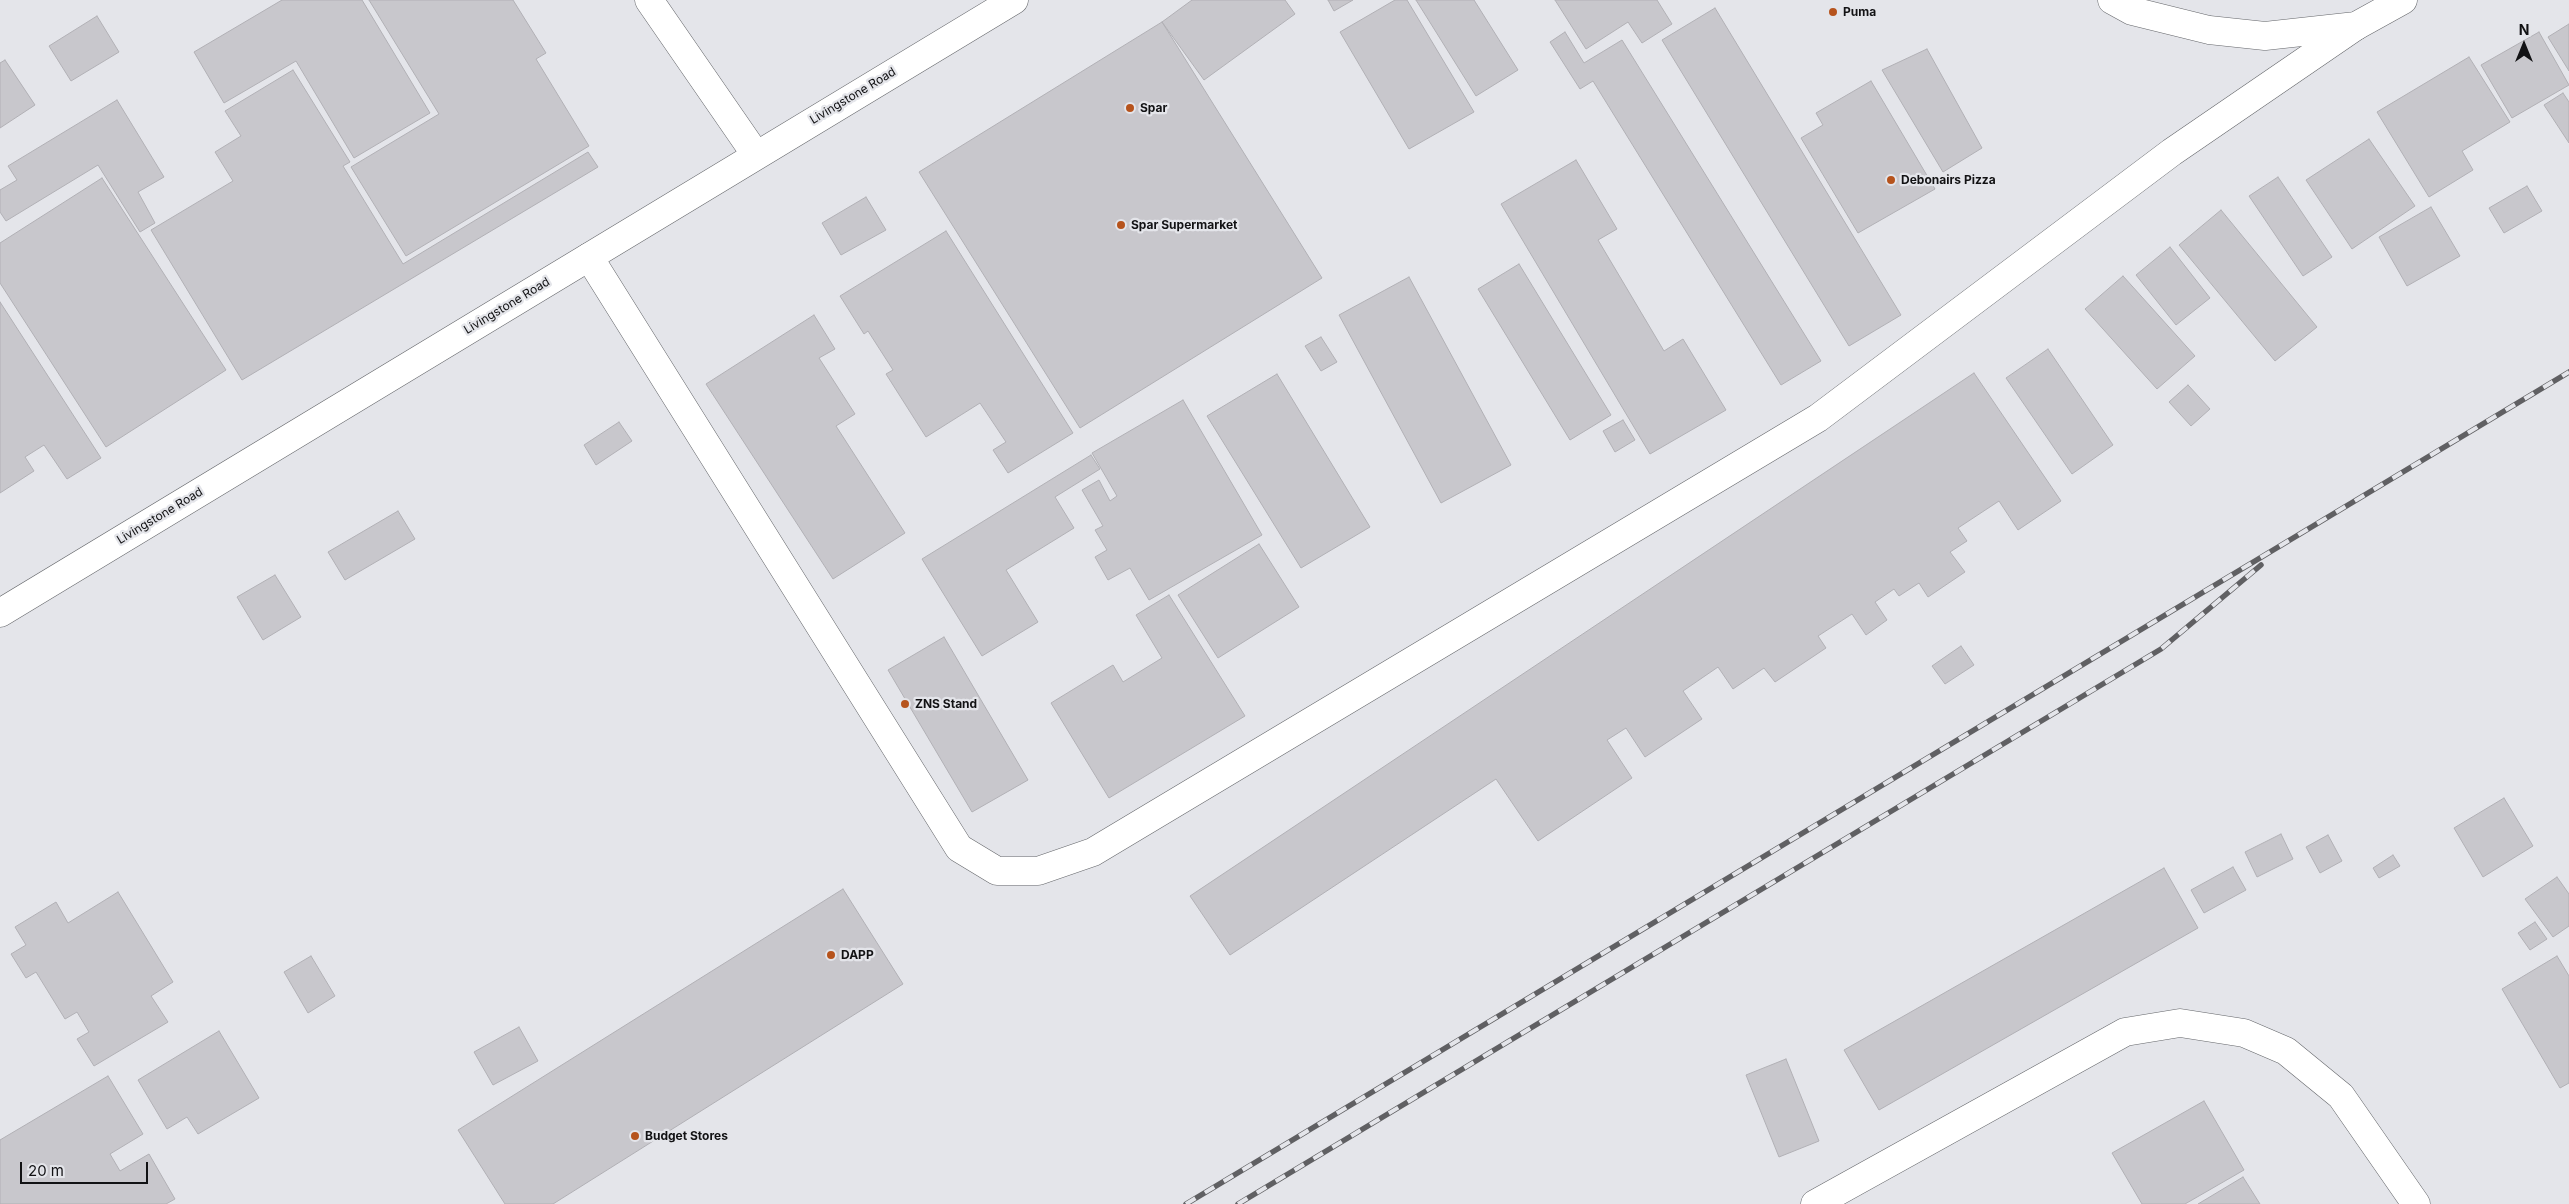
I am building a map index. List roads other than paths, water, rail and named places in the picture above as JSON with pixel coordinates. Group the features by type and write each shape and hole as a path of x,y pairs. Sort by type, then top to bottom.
{"main road":[{"path":"649,0 756,156"},
{"name":"Livingstone Road","path":"0,613 1014,0"},
{"path":"2112,0 2132,10 2208,30 2265,36 2356,26"},
{"path":"589,257 959,848 997,871 1038,871 1093,852 1818,418 2172,152 2356,26 2403,0"},
{"path":"1815,1204 2125,1032 2180,1023 2244,1033 2286,1051 2341,1096 2416,1204"}],"railway":[{"path":"1186,1204 2569,372"},
{"path":"1238,1204 2161,649 2261,565"}],"place":[{"name":"Puma","path":"1833,12"},
{"name":"Spar","path":"1130,108"},
{"name":"Debonairs Pizza","path":"1891,180"},
{"name":"Spar Supermarket","path":"1121,225"},
{"name":"ZNS Stand","path":"905,704"},
{"name":"DAPP","path":"831,955"},
{"name":"Budget Stores","path":"635,1136"}]}
